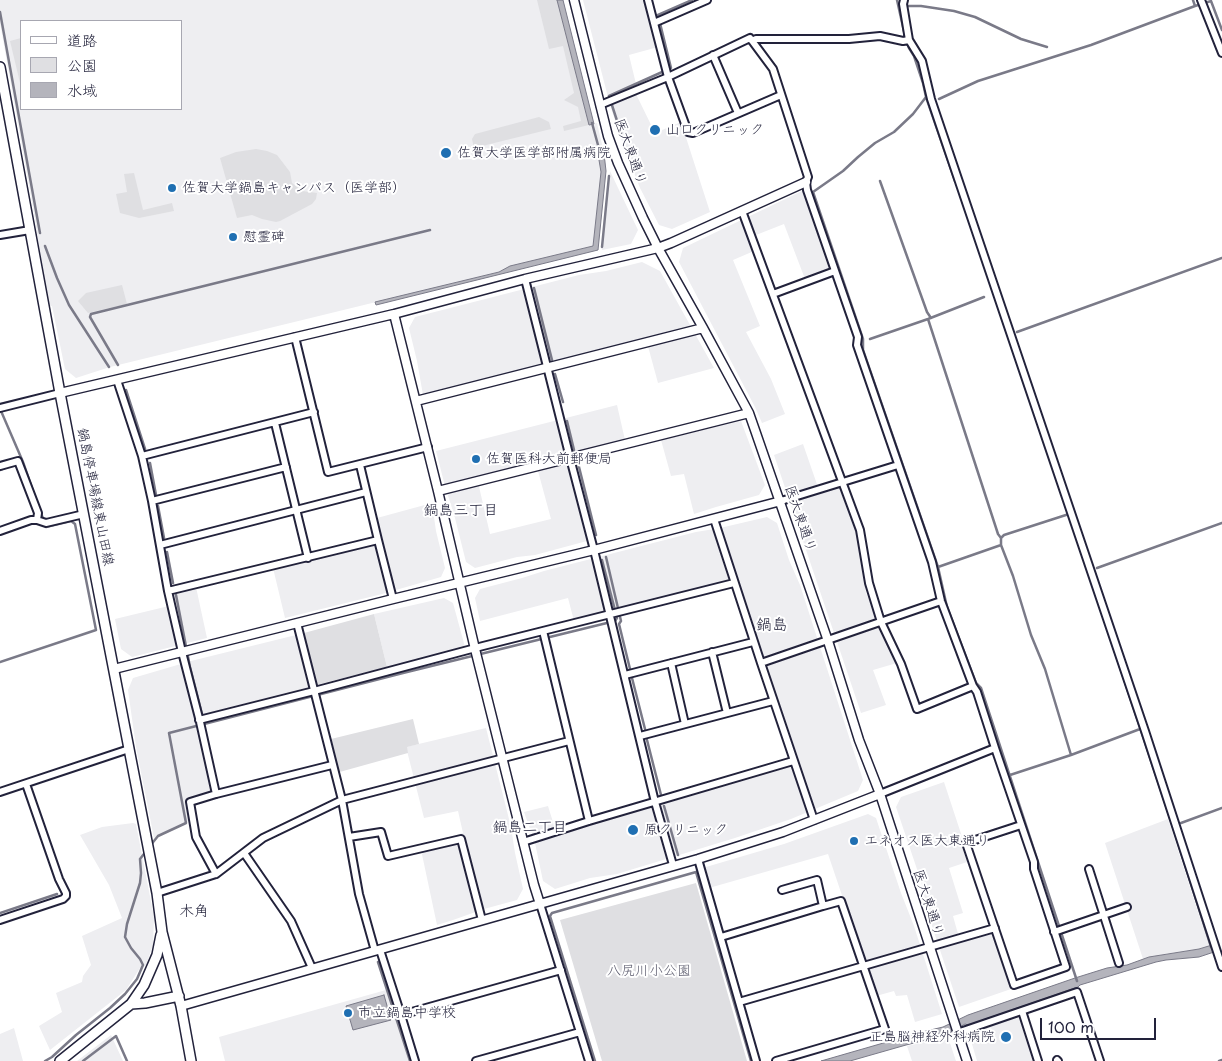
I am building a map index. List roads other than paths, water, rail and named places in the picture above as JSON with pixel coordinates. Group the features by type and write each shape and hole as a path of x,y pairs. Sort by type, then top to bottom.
{"main road":[{"name":"鍋島停車場線東山田線","path":"0,67 60,393 157,893 162,932 180,1001 191,1061"},
{"name":"鍋島停車場線東山田線","path":"60,1061 131,1004 144,985 157,955 162,932"},
{"path":"131,1004 180,1001"}],"street":[{"name":"医大東通り","path":"574,0 607,102 608,136 618,163 658,248 749,414 781,501 859,740 880,794 967,1061"},
{"path":"648,0 657,22 666,72 688,132 693,133 781,95"},
{"path":"657,22 707,0"},
{"path":"904,0 906,40 922,61 934,108 1148,740 1222,967"},
{"path":"1202,3 1222,53"},
{"path":"752,41 756,39 849,39 880,36 906,40"},
{"path":"607,102 666,72 713,55 750,38 773,69 808,177 806,182 807,190 858,337 857,346 932,562 941,601 972,686 977,692 1034,862 1034,869 1057,931 1066,967 1014,985 966,843 1021,825"},
{"path":"713,55 738,114"},
{"path":"0,408 295,336 394,314 525,279 658,248 806,182"},
{"path":"742,211 860,530 869,583 881,622 901,664 917,709 972,686"},
{"path":"0,235 30,230"},
{"path":"773,294 835,271"},
{"path":"525,279 611,618 655,802 673,865"},
{"path":"394,314 534,885 589,1061"},
{"path":"416,401 703,328"},
{"path":"295,336 328,472 428,447"},
{"path":"116,380 142,456 168,591 216,794"},
{"path":"142,456 314,412"},
{"path":"438,491 749,414"},
{"path":"275,423 308,558"},
{"path":"0,466 18,461 38,513 38,520"},
{"path":"114,669 714,519 781,501 898,464"},
{"path":"360,465 393,599"},
{"path":"152,501 286,467"},
{"path":"160,545 366,492"},
{"path":"0,531 31,520 46,523 84,514"},
{"path":"714,519 753,642 814,820"},
{"path":"168,591 378,540"},
{"path":"200,723 611,618 622,611 734,583"},
{"path":"760,663 941,601"},
{"path":"297,624 342,800 359,894 377,950 402,1015 415,1061"},
{"path":"544,635 589,821"},
{"path":"625,675 753,642"},
{"path":"712,652 728,713"},
{"path":"671,663 685,724"},
{"path":"640,736 773,701"},
{"path":"157,893 216,874 263,838 342,800 570,741"},
{"path":"180,1001 312,968 698,859 783,832 995,748"},
{"path":"0,792 129,749"},
{"path":"523,842 793,761"},
{"path":"216,874 196,837 190,802 332,765"},
{"path":"0,920 63,899 66,896 26,784"},
{"path":"349,837 381,832 388,856 461,838 482,920"},
{"path":"244,853 291,921 312,968"},
{"path":"698,859 756,1061"},
{"path":"1089,869 1119,963"},
{"path":"782,890 817,880 823,906"},
{"path":"721,937 841,901 885,1029 776,1061"},
{"path":"1057,931 1127,907"},
{"path":"739,1002 995,928"},
{"path":"402,1015 561,970"},
{"path":"957,1032 1077,992 1100,1061"},
{"path":"1022,1011 1038,1061"},
{"path":"476,1061 580,1032"}],"water":[{"path":"557,0 563,0 594,124 589,125"},
{"path":"604,153 606,171 598,250 376,305 375,302 499,272 510,266 593,246 601,172 598,154"},
{"path":"1212,945 1214,952 1199,957 1156,962 1080,985 968,1025 965,1024 946,1035 850,1061 821,1061 943,1027 968,1015 1107,968 1127,965 1149,957"},
{"path":"384,995 391,1020 353,1030 346,1006"}],"waterway":[{"path":"621,133 609,96 671,68 658,15 692,0"},
{"path":"897,0 905,36 914,56 926,97 913,114 894,132 875,143 843,171 813,192 863,339 863,350 938,567 947,607 976,683 981,688 1077,981"},
{"path":"1193,0 1195,6 1211,1 1222,30"},
{"path":"906,6 921,6 954,11 975,17 1021,39 1047,47"},
{"path":"939,99 978,81 1091,45 1195,6"},
{"path":"0,12 40,233"},
{"path":"926,97 955,181"},
{"path":"592,123 601,156"},
{"path":"602,247 609,176"},
{"path":"880,181 927,312 931,318"},
{"path":"118,365 90,317 91,314 430,230"},
{"path":"45,246 69,305 109,367"},
{"path":"1017,332 1222,258"},
{"path":"534,288 552,360"},
{"path":"870,339 984,297"},
{"path":"928,319 998,534 1001,538"},
{"path":"555,374 563,402"},
{"path":"126,390 145,449"},
{"path":"1,411 23,462 37,503"},
{"path":"567,421 574,450"},
{"path":"150,463 156,495"},
{"path":"578,463 596,535"},
{"path":"0,470 10,466"},
{"path":"158,506 164,538"},
{"path":"40,510 43,519"},
{"path":"938,567 1001,545 1001,538 1004,535 1069,514"},
{"path":"0,662 96,630 75,524 71,521 46,527"},
{"path":"1097,568 1222,523"},
{"path":"1001,545 1013,576 1031,635 1045,669 1071,755"},
{"path":"167,552 173,583"},
{"path":"606,557 630,669"},
{"path":"150,846 158,836 186,823 169,733 615,621 617,618 602,560"},
{"path":"176,595 190,667 203,718"},
{"path":"1101,610 1211,947"},
{"path":"632,678 645,729"},
{"path":"1010,775 1140,729"},
{"path":"647,740 661,795"},
{"path":"664,806 678,855"},
{"path":"1181,823 1222,808"},
{"path":"45,1061 110,1008 137,979 143,965 125,937 127,924 140,883 140,859 147,850"},
{"path":"595,1061 550,916 552,913 696,872 751,1061"},
{"path":"0,913 57,894"},
{"path":"378,962 410,1061"},
{"path":"83,1061 116,1036 127,1061"}],"place":[{"name":"山口クリニック","path":"655,130"},
{"name":"佐賀大学医学部附属病院","path":"446,153"},
{"name":"佐賀大学鍋島キャンパス（医学部）","path":"172,188"},
{"name":"慰霊碑","path":"233,237"},
{"name":"佐賀医科大前郵便局","path":"476,459"},
{"name":"原クリニック","path":"633,830"},
{"name":"エネオス医大東通り","path":"854,841"},
{"name":"市立鍋島中学校","path":"348,1013"},
{"name":"正島脳神経外科病院","path":"1006,1037"}],"district":[{"name":"鍋島三丁目","path":"461,511"},
{"name":"鍋島","path":"772,626"},
{"name":"鍋島二丁目","path":"530,828"},
{"name":"木角","path":"194,912"}],"park label":[{"name":"八尻川小公園","path":"649,971"}]}
